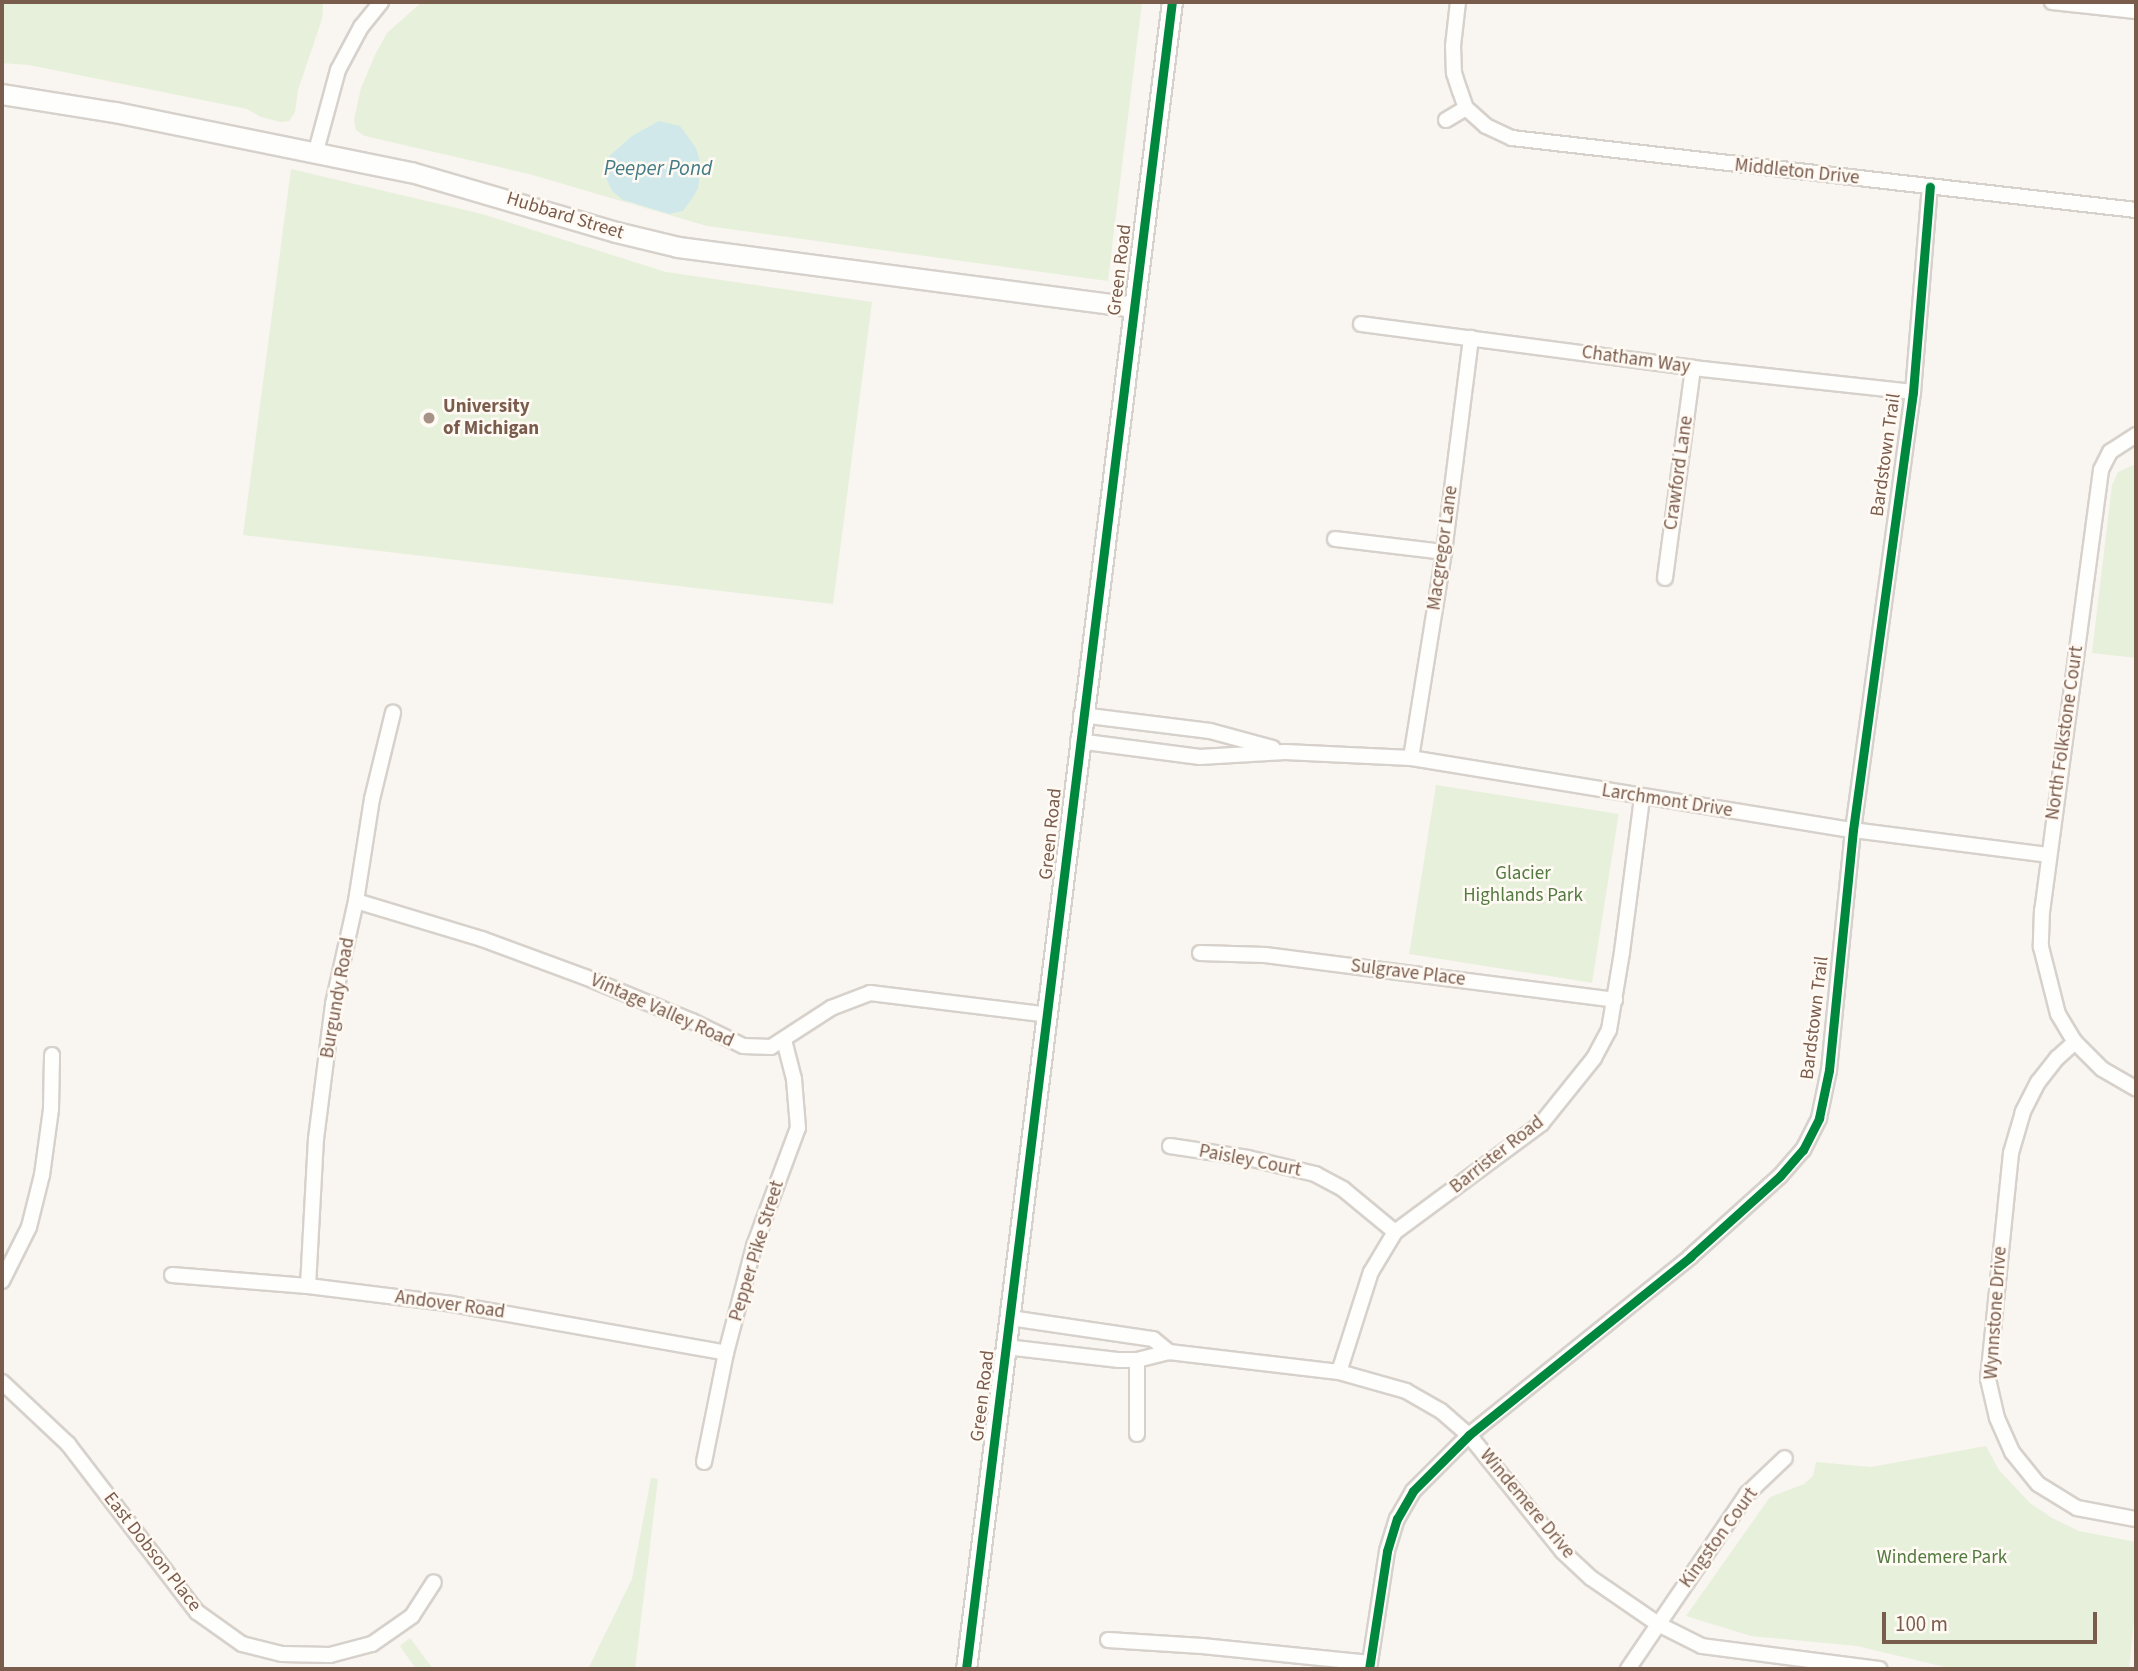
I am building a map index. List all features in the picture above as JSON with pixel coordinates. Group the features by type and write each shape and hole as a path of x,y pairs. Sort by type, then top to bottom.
{"street":[{"path":"316,151 338,70 361,27 381,2"},
{"name":"Green Road","path":"966,1669 1048,1015 1081,715 1172,2"},
{"path":"1446,120 1466,108 1454,73 1458,2"},
{"path":"2052,2 2136,11"},
{"name":"Hubbard Street","path":"2,94 115,112 316,151 466,186 595,227 678,247 1133,307"},
{"name":"Middleton Drive","path":"1466,108 1486,126 1511,138 1550,145 2136,210"},
{"name":"Bardstown Trail","path":"1369,1666 1380,1584 1396,1519 1413,1491 1469,1435 1690,1257 1780,1176 1803,1150 1819,1118 1829,1070 1853,830 1913,392 1930,187"},
{"name":"Chatham Way","path":"1360,324 1693,368 1913,392"},
{"name":"Macgregor Lane","path":"1411,758 1444,552 1471,338"},
{"name":"Crawford Lane","path":"1665,578 1693,368"},
{"name":"North Folkstone Court","path":"2136,435 2110,452 2101,470 2042,910 2041,947 2058,1014 2075,1042 2102,1069 2136,1089"},
{"path":"1335,539 1444,552"},
{"name":"Burgundy Road","path":"308,1286 316,1139 334,1004 356,901 372,799 393,713"},
{"name":"Larchmont Drive","path":"1081,715 1210,732 1285,752"},
{"name":"Larchmont Drive","path":"1078,741 1200,757 1285,752 1411,758 1853,830 2049,855"},
{"name":"Barrister Road","path":"1339,1372 1371,1272 1395,1232 1541,1124 1594,1058 1609,1030 1642,797"},
{"name":"Vintage Valley Road","path":"356,901 482,939 585,977 692,1021 743,1046 772,1047 831,1009 870,993 1048,1015"},
{"name":"Sulgrave Place","path":"1200,953 1265,956 1615,1000"},
{"name":"Pepper Pike Street","path":"704,1462 726,1353 754,1246 798,1128 794,1079 784,1040"},
{"name":"Wynnstone Drive","path":"2075,1042 2057,1058 2038,1082 2023,1112 2011,1153 1988,1379 1997,1418 2012,1452 2038,1484 2077,1508 2136,1520"},
{"path":"2,1280 29,1227 42,1175 51,1109 52,1055"},
{"name":"Paisley Court","path":"1170,1146 1261,1160 1315,1174 1343,1189 1395,1232"},
{"name":"Andover Road","path":"172,1275 308,1286 452,1304 726,1353"},
{"name":"Windemere Drive","path":"1010,1318 1153,1339 1169,1352"},
{"name":"Windemere Drive","path":"1006,1347 1137,1360 1169,1352 1339,1372 1406,1391 1441,1410 1469,1435 1563,1552 1591,1578 1658,1624 1702,1646 1880,1669"},
{"path":"1137,1360 1137,1434"},
{"name":"East Dobson Place","path":"2,1382 68,1444 197,1612 242,1644 282,1654 330,1655 372,1644 412,1616 435,1582"},
{"name":"Kingston Court","path":"1628,1669 1747,1494 1785,1458"},
{"path":"1108,1640 1202,1646 1369,1666"}],"green space":[{"path":"2,2 322,2 323,5 322,19 298,90 295,112 289,121 281,122 261,117 247,109 29,65 2,63"},
{"path":"422,2 1142,2 1108,281 707,226 529,174 365,136 356,130 354,120 361,88 387,33","holes":["632,136 698,189 683,211 669,214 628,202 612,191 604,174 609,156"]},
{"path":"291,169 482,214 666,272 872,302 833,604 243,535"},
{"path":"2136,464 2136,658 2092,653 2112,485 2118,472"},
{"name":"Glacier Highlands Park","path":"1436,785 1619,814 1592,983 1409,954"},
{"name":"Windemere Park","path":"1986,1446 1999,1470 2030,1503 2052,1518 2079,1531 2136,1542 2136,1600 2129,1669 1953,1669 1857,1646 1751,1636 1686,1616 1770,1497 1804,1484 1813,1476 1816,1462 1871,1467"},
{"path":"651,1478 658,1479 635,1669 588,1669 632,1579"},
{"path":"410,1638 433,1669 416,1669 400,1646"}],"water":[{"name":"Peeper Pond","path":"659,121 680,126 696,148 701,165 698,189 691,200 683,211 669,214 623,200 612,191 604,174 609,156 632,136"}],"cycle path":[{"path":"966,1669 1172,2"},
{"path":"1369,1669 1387,1551 1397,1519 1413,1491 1469,1435 1690,1257 1780,1176 1803,1150 1819,1118 1829,1070 1853,830 1913,392 1930,187"}],"place":[{"name":"University of Michigan","path":"429,418"}]}
